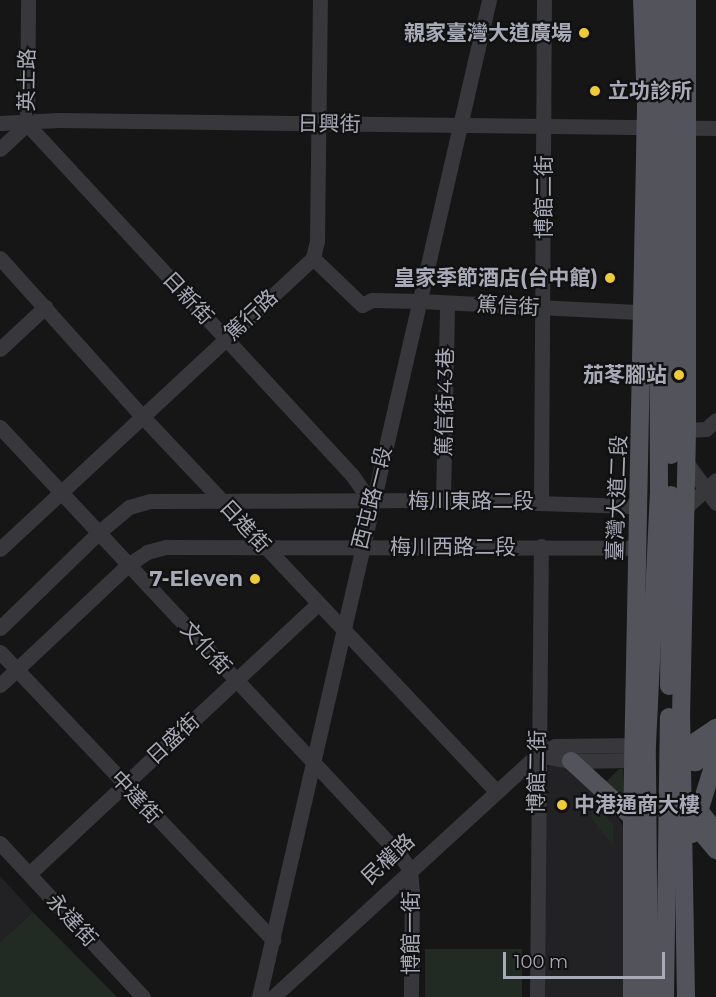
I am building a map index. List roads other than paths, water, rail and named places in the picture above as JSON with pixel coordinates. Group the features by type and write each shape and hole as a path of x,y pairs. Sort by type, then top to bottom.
{"main road":[{"name":"臺灣大道二段","path":"657,0 666,127 665,313 675,713 675,787 665,997"},
{"name":"臺灣大道二段","path":"632,997 632,817 641,753 659,493 665,313 666,127 671,0"},
{"path":"687,8 696,0"},
{"name":"臺灣大道二段","path":"639,4 666,127"},
{"name":"臺灣大道二段","path":"666,127 687,8"},
{"name":"臺灣大道二段","path":"665,313 687,430 686,507 675,713"},
{"name":"臺灣大道二段","path":"649,997 641,753 638,548 639,506 665,313"},
{"path":"675,713 691,726 716,727"},
{"name":"民權路","path":"675,752 692,744 716,727"},
{"name":"民權路","path":"641,753 675,752 701,761 716,745"},
{"path":"641,753 675,787 716,850"},
{"path":"686,997 683,865 692,815 716,758"},
{"path":"571,761 632,817"},
{"path":"692,815 716,832"}],"street":[{"name":"英士路","path":"0,149 27,124 28,0"},
{"path":"313,258 317,241 316,124 320,0"},
{"name":"西屯路一段","path":"259,997 370,501 420,301 489,0"},
{"name":"博館二街","path":"541,501 544,0"},
{"name":"日興街","path":"0,123 27,124 58,120 461,127 716,128"},
{"name":"日新街","path":"27,124 352,475 370,501"},
{"name":"日進街","path":"0,258 142,416 495,790"},
{"name":"篤信街","path":"313,258 362,305 372,300 420,301 665,313"},
{"name":"篤行路","path":"0,549 313,258"},
{"name":"篤信街43巷","path":"443,500 447,303"},
{"path":"0,349 45,307"},
{"path":"687,430 706,429 716,420"},
{"name":"文化街","path":"0,427 396,850 410,870"},
{"path":"686,462 710,485 716,502"},
{"path":"686,507 710,485"},
{"name":"梅川東路二段","path":"0,628 98,533 129,507 150,501 541,501 639,506"},
{"name":"博館二街","path":"537,997 537,755 541,546"},
{"name":"梅川西路二段","path":"0,685 129,566 147,552 166,547 638,548"},
{"name":"日盛街","path":"29,874 318,604"},
{"name":"中達街","path":"0,652 273,940"},
{"name":"民權路","path":"273,997 495,790 537,755 555,746 641,753"},
{"name":"民權路","path":"537,755 571,761 641,753"},
{"name":"永達街","path":"0,843 143,997"},
{"name":"博館一街","path":"410,870 411,997"}],"place":[{"name":"親家臺灣大道廣場","path":"584,33"},
{"name":"立功診所","path":"595,91"},
{"name":"皇家季節酒店(台中館)","path":"610,278"},
{"name":"茄苳腳站","path":"679,375"},
{"name":"7-Eleven","path":"255,579"},
{"name":"中港通商大樓","path":"562,805"}]}
